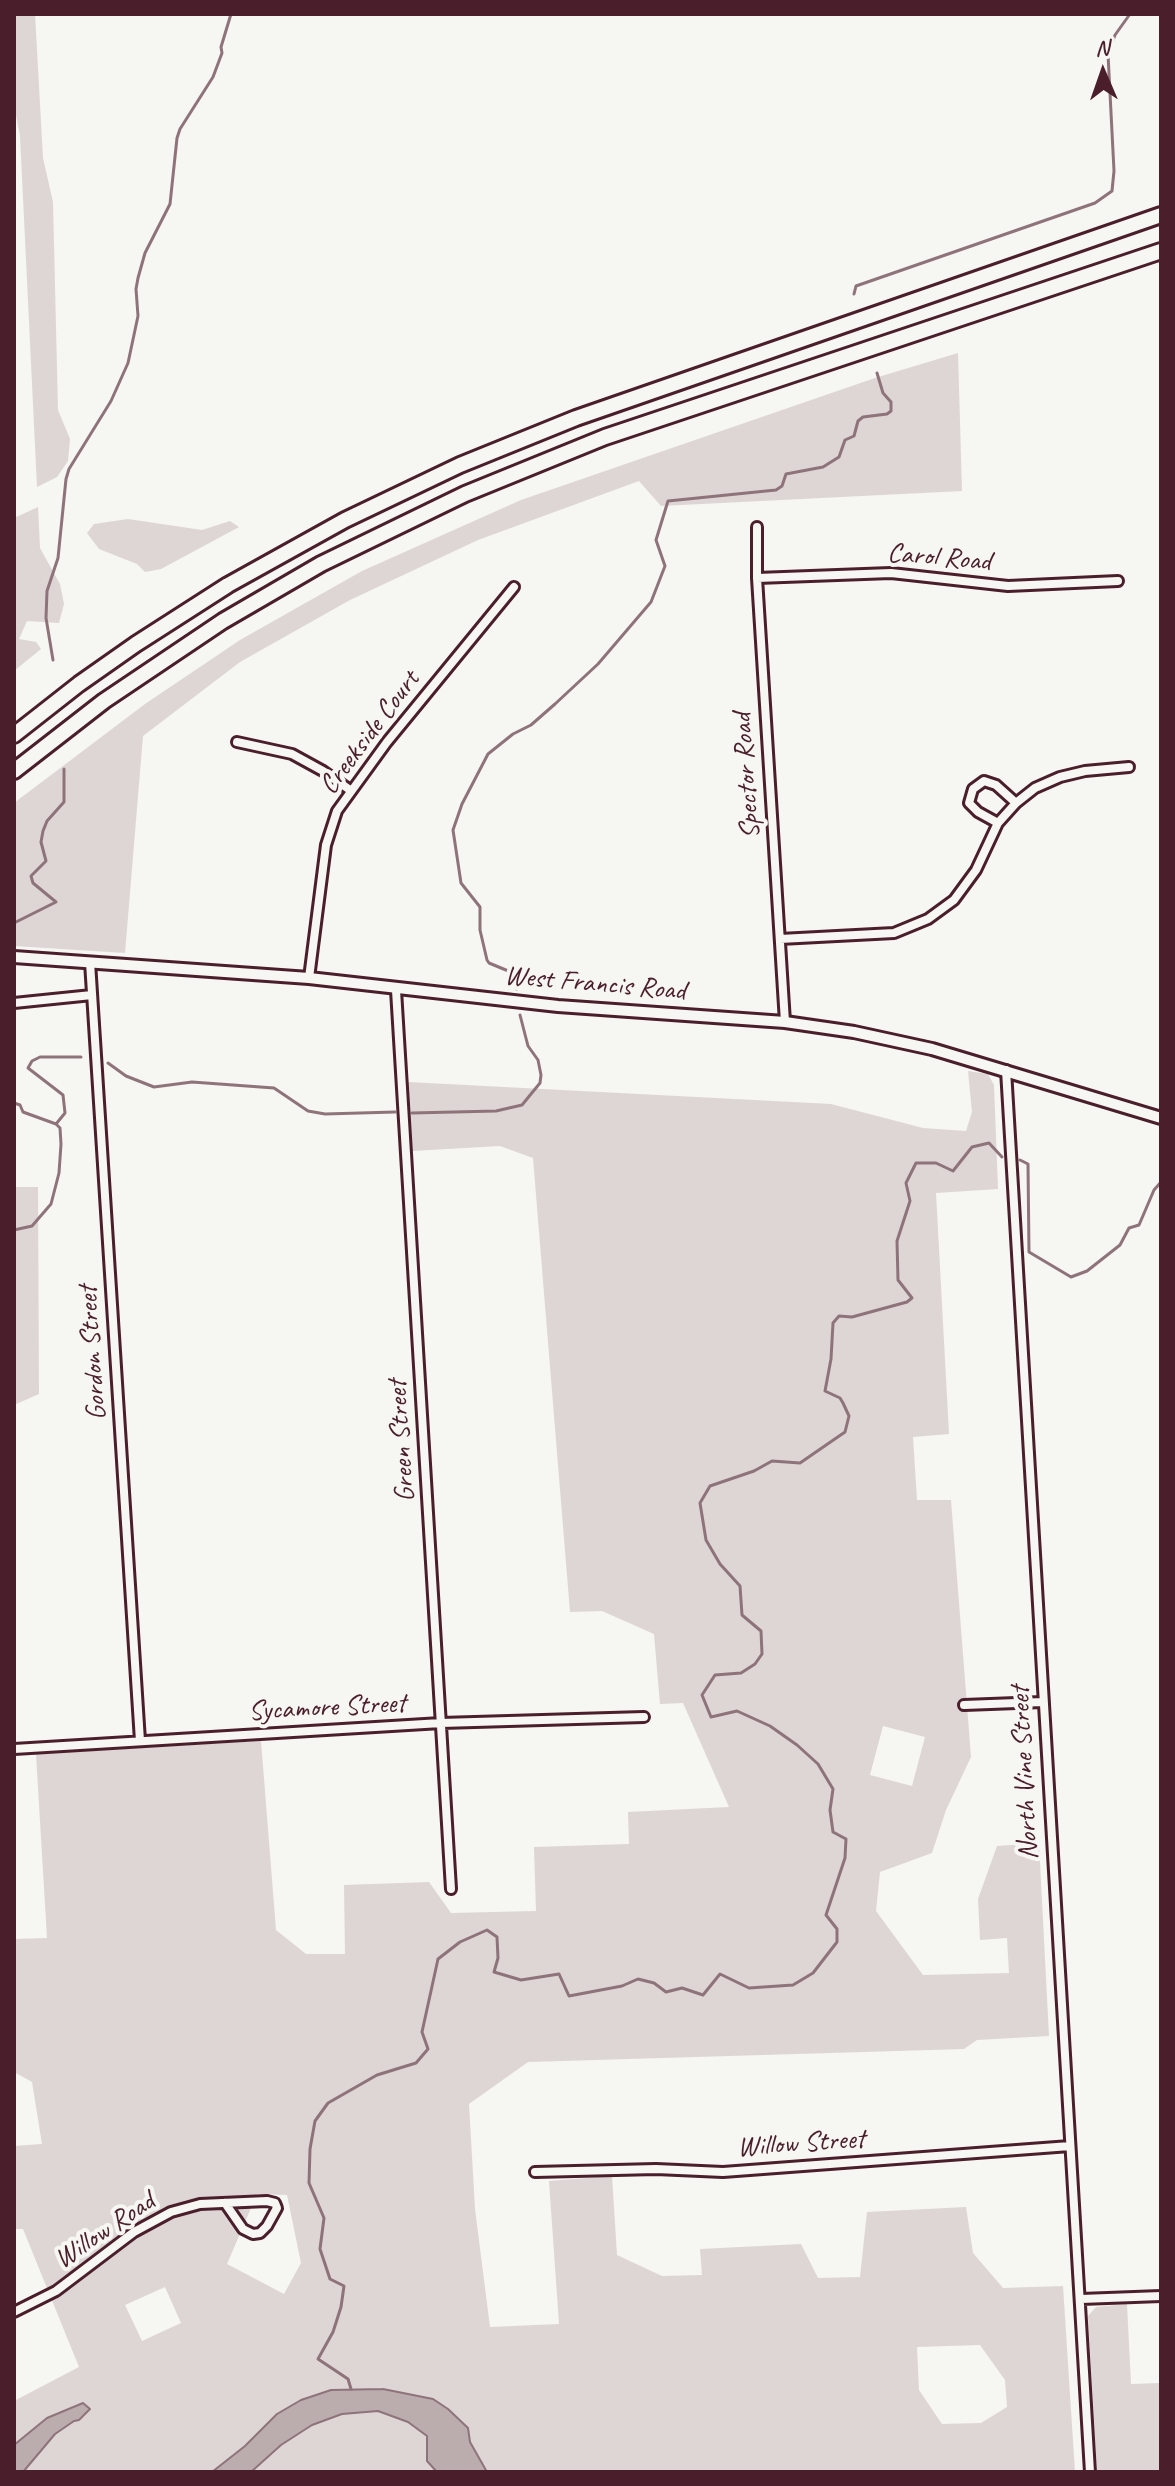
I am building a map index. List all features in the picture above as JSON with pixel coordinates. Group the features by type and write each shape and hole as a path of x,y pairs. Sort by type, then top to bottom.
{"highway":[{"path":"14,735 124,652 228,585 345,520 448,470 589,413 1161,215"},
{"path":"14,771 104,701 223,621 321,564 465,494 605,437 1161,251"}],"street":[{"name":"Spector Road","path":"757,527 757,578 785,1022"},
{"name":"Carol Road","path":"757,578 891,573 1008,586 1118,581"},
{"name":"Creekside Court","path":"309,978 326,845 337,811 350,790 514,587"},
{"path":"237,742 292,754 350,790"},
{"path":"780,939 894,933 928,919 954,900 976,870 998,823 1035,788 1085,771 1129,767"},
{"path":"998,823 969,803 973,789 984,781 996,785 1016,803"},
{"name":"West Francis Road","path":"14,957 309,978 558,1006 785,1022 916,1045 1161,1118"},
{"name":"Gordon Street","path":"90,962 140,1741"},
{"name":"Green Street","path":"396,990 451,1889"},
{"path":"14,1003 92,995"},
{"name":"North Vine Street","path":"1006,1070 1090,2472"},
{"path":"964,1705 1043,1702"},
{"name":"Sycamore Street","path":"14,1749 441,1723 644,1717"},
{"name":"Willow Street","path":"535,2172 656,2169 723,2172 1070,2146"},
{"name":"Willow Road","path":"14,2312 56,2291 134,2232 171,2212 200,2204 267,2201 275,2203 277,2208 267,2226 260,2233 253,2234 243,2229 225,2203"},
{"path":"1081,2299 1161,2296"}],"shaded area":[{"path":"14,14 35,14 43,158 53,202 58,410 70,439 68,461 57,477 37,487 20,136 14,104"},
{"path":"958,353 962,491 661,506 639,481 478,540 350,600 240,662 143,736 125,953 14,946 14,803 145,704 240,640 362,571 521,500 875,378"},
{"path":"38,507 40,548 60,584 64,604 59,623 27,621 19,639 36,642 41,649 14,671 14,518"},
{"path":"128,519 202,530 230,521 239,527 161,569 145,572 137,564 99,549 87,533 94,524"},
{"path":"968,1071 988,1074 994,1085 998,1189 936,1193 949,1434 913,1437 917,1500 951,1500 971,1757 946,1810 932,1853 880,1872 876,1911 923,1975 1009,1973 1007,1938 980,1940 978,1899 997,1846 1039,1843 1049,2036 977,2040 964,2049 528,2062 469,2104 475,2209 490,2327 559,2324 549,2181 612,2176 617,2255 662,2276 702,2275 700,2249 801,2244 818,2278 860,2277 867,2212 966,2207 973,2253 1003,2288 1063,2286 1075,2472 487,2472 470,2442 468,2428 433,2399 382,2389 331,2390 301,2400 212,2472 23,2472 55,2434 74,2421 58,2412 14,2445 14,2401 79,2367 23,2229 14,2229 14,2146 42,2144 32,2082 14,2072 14,1939 47,1938 36,1754 261,1741 276,1930 306,1954 345,1954 344,1885 429,1882 451,1913 536,1911 534,1847 629,1844 628,1812 729,1807 683,1703 660,1704 654,1634 602,1611 570,1612 533,1158 500,1146 412,1151 408,1082 831,1104 923,1128 966,1131 972,1112","holes":["883,1726 925,1737 912,1786 870,1775","257,2194 287,2195 301,2263 284,2294 227,2264","165,2287 181,2323 142,2341 125,2305","980,2345 1005,2380 1007,2407 981,2423 942,2424 919,2390 917,2347"]},
{"path":"14,1187 38,1187 39,1394 14,1405"},
{"path":"1127,2304 1131,2384 1161,2383 1161,2472 1097,2472 1088,2316 1096,2307"},
{"path":"383,2389 433,2399 448,2409 468,2428 470,2442 487,2472 437,2472 427,2461 427,2436 408,2422 378,2411 342,2414 312,2425 281,2445 251,2472 212,2472 245,2446 277,2414 301,2400 331,2390"},
{"path":"83,2403 90,2409 79,2420 55,2434 23,2472 14,2472 14,2445 47,2418"},
{"path":"378,2411 408,2422 427,2436 427,2461 437,2472 251,2472 281,2445 312,2425 342,2414"}],"waterway":[{"path":"53,660 46,618 47,591 58,558 66,479 111,401 128,363 138,316 138,278 145,253 170,204 177,138 213,77 231,14"},
{"path":"854,294 856,286 1095,203 1112,191 1114,171 1108,54 1115,35 1130,14"},
{"path":"517,989 518,975 487,960 480,930 480,907 461,883 453,830 462,804 488,754 513,734 531,725 598,664 651,602 665,566 656,540 668,501 776,490 782,486 786,474 823,467 839,457 845,440 854,436 858,421 891,411 891,402 883,393 877,373"},
{"path":"14,923 56,902 33,883 31,876 46,861 41,842 43,831 47,821 64,802 64,769"},
{"path":"412,1113 496,1111 522,1105 540,1083 541,1075 538,1060 528,1046 520,1015"},
{"path":"56,1124 65,1113 63,1095 28,1068 32,1061 40,1057 81,1057"},
{"path":"108,1063 126,1076 154,1087 192,1082 274,1088 308,1111 325,1114 395,1112"},
{"path":"14,1103 20,1105 23,1112 56,1124 60,1128 61,1144 59,1173 51,1204 32,1226 14,1230"},
{"path":"351,2389 348,2379 318,2359 333,2332 344,2286 330,2279 320,2249 324,2218 309,2183 315,2121 328,2103 377,2075 416,2063 428,2049 422,2032 438,1959 460,1942 487,1930 497,1937 498,1958 494,1972 521,1980 559,1974 569,1996 622,1986 638,1979 654,1983 666,1992 682,1988 703,1995 720,1974 749,1988 793,1985 813,1973 837,1942 837,1929 826,1915 845,1858 846,1839 833,1832 830,1810 833,1789 818,1764 797,1745 770,1726 737,1711 711,1717 702,1695 715,1675 741,1673 755,1664 762,1654 761,1631 742,1615 740,1586 720,1564 706,1540 700,1503 710,1486 754,1471 772,1461 800,1463 845,1432 849,1416 843,1403 840,1398 825,1391 833,1323 839,1316 852,1317 912,1298 898,1280 897,1241 910,1201 906,1183 916,1163 936,1163 953,1171 972,1147 989,1143 1002,1157"},
{"path":"1020,1160 1028,1164 1029,1252 1071,1277 1087,1271 1120,1245 1129,1228 1139,1225 1154,1190 1161,1182"}]}
